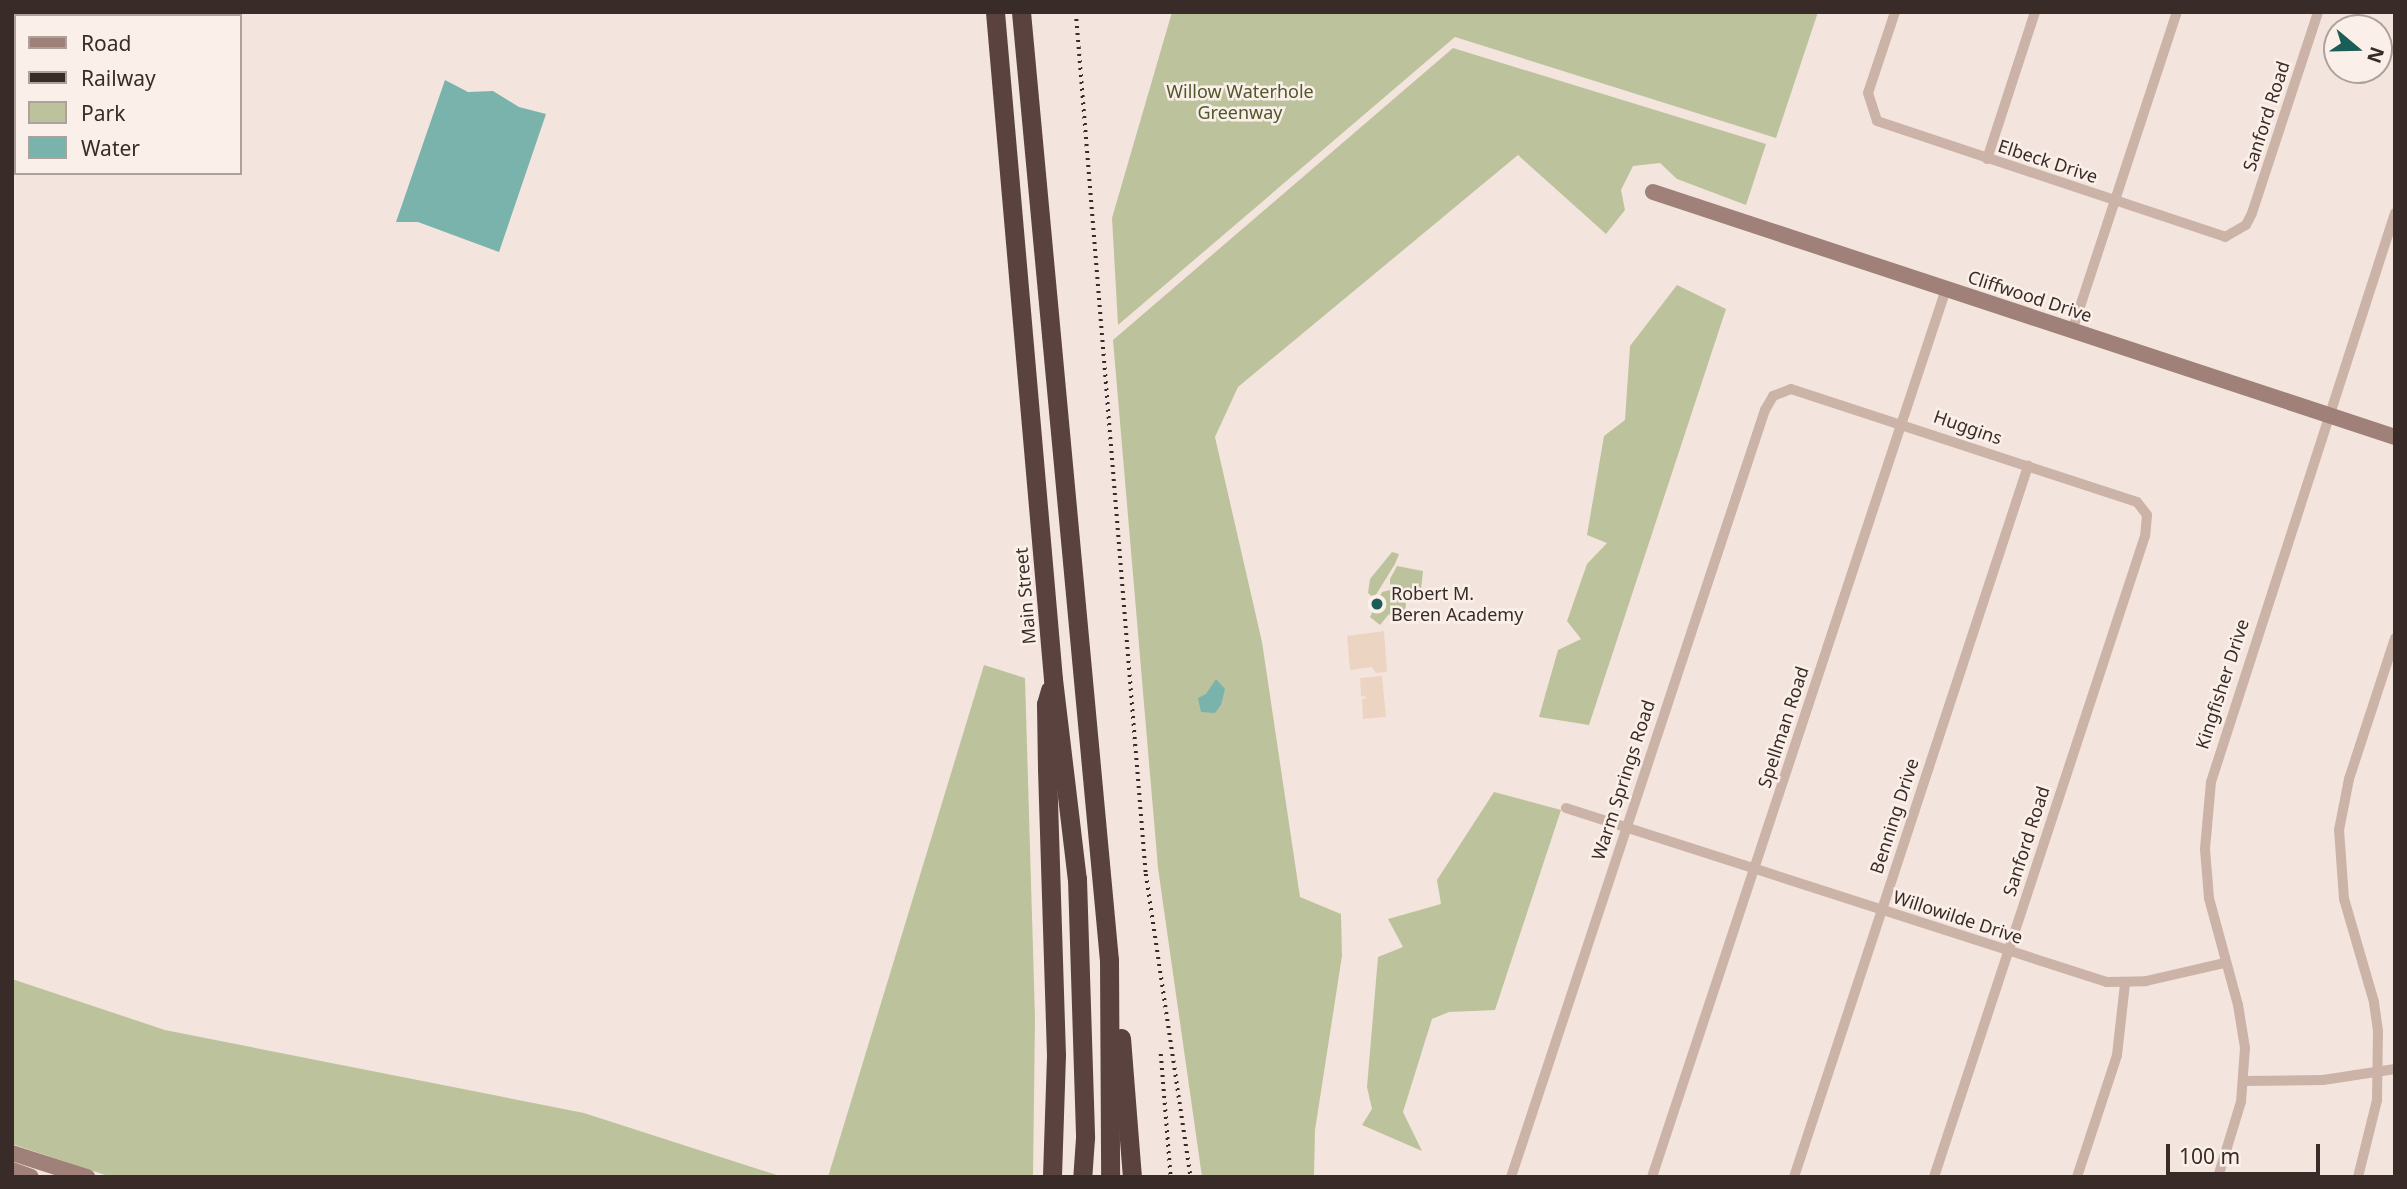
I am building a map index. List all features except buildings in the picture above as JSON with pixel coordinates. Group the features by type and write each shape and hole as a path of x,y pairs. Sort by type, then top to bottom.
{"highway":[{"name":"Main Street","path":"995,12 1053,679 1077,879 1082,1177"},
{"path":"1021,12 1132,1177"},
{"path":"1052,1177 1056,1055 1046,704 1053,679"},
{"path":"1107,929 1110,1177"}],"street":[{"name":"Elbeck Drive","path":"1895,12 1871,86 1870,109 1877,121 2215,235 2225,237 2243,228"},
{"path":"1987,159 2035,12"},
{"path":"2072,331 2177,12"},
{"name":"Sanford Road","path":"2243,228 2252,213 2318,12"},
{"name":"Cliffwood Drive","path":"1653,192 2395,437"},
{"name":"Kingfisher Drive","path":"2218,1177 2245,1080 2242,1025 2224,963 2206,876 2211,782 2395,213"},
{"name":"Spellman Road","path":"1652,1177 1946,289"},
{"name":"Huggins","path":"1773,396 1799,390 2137,502 2147,515"},
{"name":"Warm Springs Road","path":"1511,1177 1626,827 1773,396"},
{"name":"Benning Drive","path":"1794,1177 2028,466"},
{"name":"Sanford Road","path":"1934,1177 2145,536 2147,515"},
{"path":"2358,1177 2371,1134 2379,1070 2374,1002 2340,876 2339,830 2349,779 2395,638"},
{"name":"Willowilde Drive","path":"1566,808 2074,974 2125,984 2224,963"},
{"path":"2077,1177 2117,1055 2125,984"},
{"path":"2245,1080 2323,1080 2395,1069"},
{"path":"12,1153 88,1177"},
{"path":"12,1170 31,1177"}],"green space":[{"name":"Willow Waterhole Greenway","path":"1172,12 1818,12 1776,138 1455,37 1118,325 1112,218"},
{"path":"1453,48 1766,144 1746,205 1677,179 1660,163 1633,166 1621,190 1625,210 1606,234 1518,155 1238,387 1215,437 1262,642 1300,897 1341,914 1342,956 1315,1130 1314,1177 1202,1177 1158,868 1113,340"},
{"path":"1677,285 1726,309 1589,725 1539,717 1558,650 1581,639 1567,621 1587,564 1607,543 1587,535 1604,436 1625,420 1630,346"},
{"path":"1392,552 1399,554 1374,598 1368,593 1370,579"},
{"path":"1397,566 1423,571 1421,590 1413,596 1402,588 1406,605 1403,621 1396,622 1389,614 1380,625 1370,617 1382,592 1390,590 1390,579"},
{"path":"984,665 1025,678 1035,1018 1033,1177 828,1177"},
{"path":"1494,792 1561,810 1495,1010 1449,1012 1432,1019 1403,1112 1422,1151 1362,1125 1372,1109 1367,1087 1378,957 1403,947 1388,919 1441,904 1437,880"},
{"path":"12,979 165,1030 584,1113 783,1177 111,1177 12,1144"}],"shaded area":[{"path":"1384,631 1387,672 1376,673 1372,667 1350,670 1347,636"},
{"path":"1382,676 1386,717 1363,719 1362,700 1367,697 1361,696 1360,678"}],"water":[{"path":"445,80 468,92 493,91 519,107 546,114 499,252 418,222 396,222"},
{"path":"1216,679 1225,689 1221,705 1215,713 1201,712 1198,698 1206,694"}],"railway":[{"path":"1076,12 1146,874 1191,1177"},
{"path":"1161,1054 1171,1177"}],"place":[{"name":"Robert M. Beren Academy","path":"1377,604"}]}
